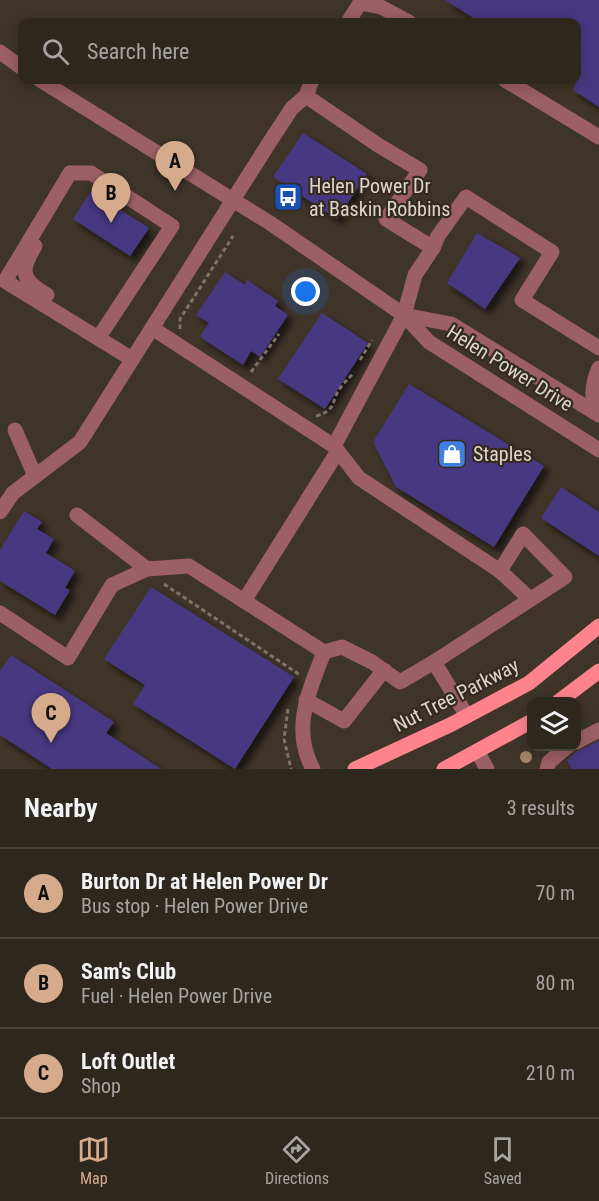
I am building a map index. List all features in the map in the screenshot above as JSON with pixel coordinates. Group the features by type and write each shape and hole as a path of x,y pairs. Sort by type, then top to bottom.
{"main road":[{"name":"Nut Tree Parkway","path":"355,769 467,717 529,683 599,626"},
{"path":"565,697 599,671"},
{"path":"444,769 527,723"}],"street":[{"path":"351,18 361,2 381,7 402,18"},
{"path":"0,52 18,65"},
{"name":"Helen Power Drive","path":"46,84 232,200 404,315 429,342 599,450"},
{"path":"0,512 13,493 80,442 232,200 292,108 306,96 310,84"},
{"path":"512,84 599,137"},
{"path":"306,96 378,145 420,170 386,219 433,248"},
{"path":"70,173 2,280 132,359"},
{"path":"70,173 91,173 172,226 99,337"},
{"path":"70,173 72,187 25,262 25,276 31,285 89,320 99,337"},
{"path":"244,601 336,448 404,315 416,275 438,236 466,197 552,252 522,300 599,348"},
{"name":"Helen Power Drive","path":"404,315 451,324 597,414"},
{"path":"152,328 336,448 359,478 501,571 530,600"},
{"path":"597,414 592,402 593,386 599,368"},
{"path":"15,430 35,476"},
{"path":"77,515 151,573"},
{"path":"0,613 68,658 112,585 151,573 189,566 324,652 342,647 384,670 400,682 565,577 523,534 501,571"},
{"path":"314,769 308,758 301,732 306,700 324,652"},
{"path":"434,662 467,717"},
{"path":"306,700 344,721 384,670"},
{"path":"581,739 599,730"},
{"path":"477,751 488,769"},
{"path":"547,769 549,762 562,751"}],"path":[{"path":"180,330 180,319 233,236"},
{"path":"308,411 316,417 324,414 336,402 339,389 350,379 364,349 379,332"},
{"path":"244,368 253,374 279,334"},
{"path":"151,573 304,678"},
{"path":"290,705 286,713 284,739 291,769"}],"building":[{"path":"445,0 599,0 599,107 573,90 576,84 581,84 581,18 474,18"},
{"path":"303,133 367,174 337,219 273,177"},
{"path":"91,191 149,228 130,256 73,219"},
{"path":"477,233 520,258 485,309 447,283"},
{"path":"225,272 245,285 247,280 278,301 275,306 288,315 260,357 251,351 243,365 200,337 209,323 196,315"},
{"path":"322,313 368,343 325,409 278,379"},
{"name":"Staples","path":"409,384 544,466 494,547 396,487 373,442"},
{"path":"561,487 599,512 599,556 541,518"},
{"path":"24,511 42,522 37,529 54,539 46,553 75,571 65,588 70,590 55,615 0,581 0,550"},
{"path":"151,587 294,677 235,769 133,704 145,685 104,659"},
{"path":"11,655 114,722 106,733 161,769 52,769 0,735 0,671"},
{"path":"599,741 599,769 572,769 567,760"}],"place":[{"name":"Burton Dr at Helen Power Dr","path":"175,191"},
{"name":"Helen Power Dr at Baskin Robbins","path":"288,197"},
{"name":"Sam's Club","path":"111,223"},
{"name":"Staples","path":"452,454"},
{"name":"Loft Outlet","path":"51,743"}]}
